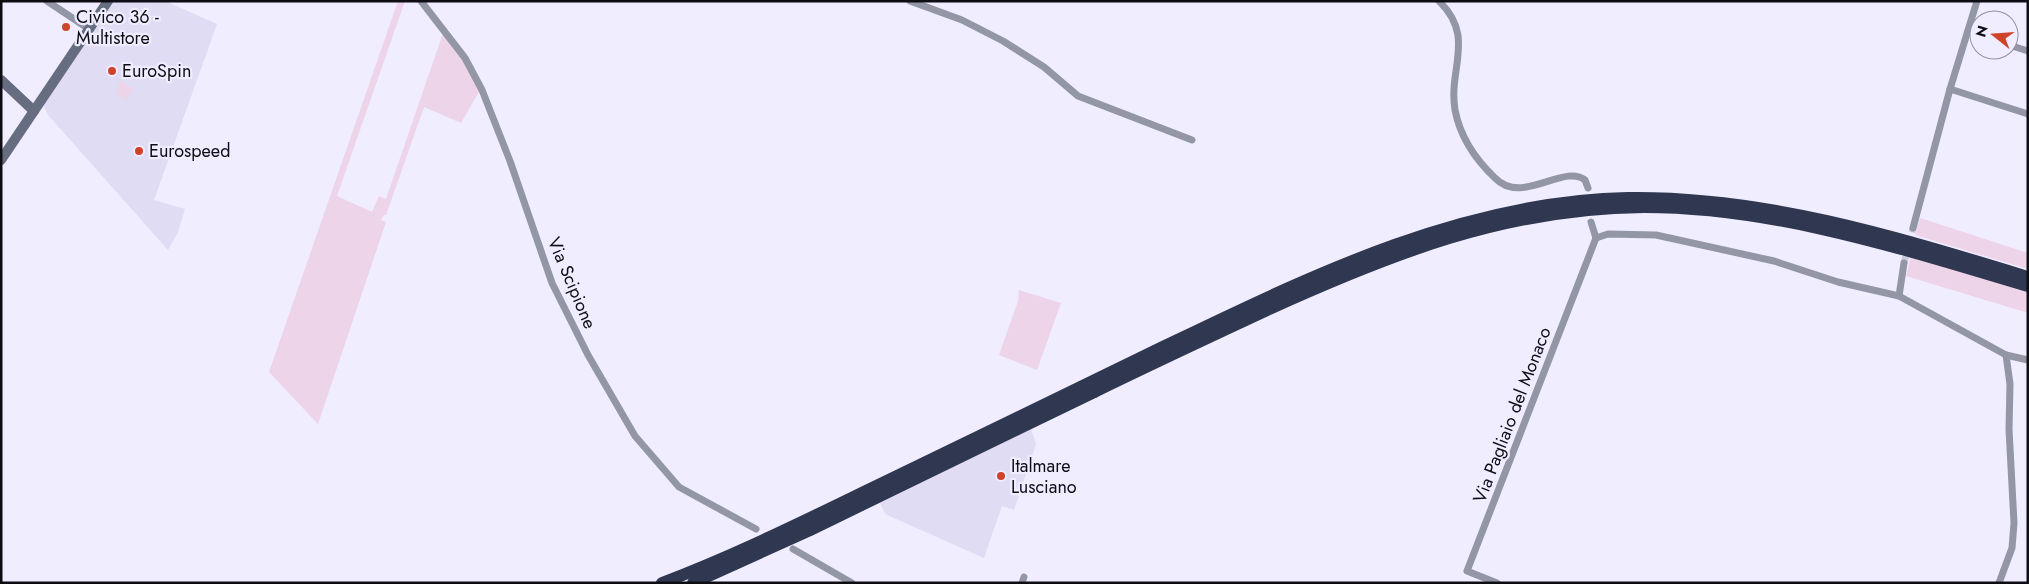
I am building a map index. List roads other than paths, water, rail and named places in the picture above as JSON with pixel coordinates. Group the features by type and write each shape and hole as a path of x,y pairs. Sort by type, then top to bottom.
{"highway":[{"path":"693,583 827,521 1277,293 1376,251 1418,236 1508,212 1582,200 1665,198 1730,203 1853,226 2028,277"},
{"path":"662,583 816,516 1103,380 1196,343 1381,260 1472,231 1527,219 1587,210 1655,208 1722,212 1790,223 1867,239 2028,286"}],"main road":[{"path":"1,160 108,1"},
{"path":"1,80 34,111"}],"street":[{"path":"47,1 89,29"},
{"name":"Via Scipione","path":"421,1 465,58 482,90 510,161 552,283 588,355 635,436 679,487 756,529"},
{"path":"910,1 962,20 1003,41 1044,67 1078,96 1192,140"},
{"path":"1439,1 1453,19 1459,36 1455,109 1469,146 1484,166 1502,185 1515,189 1574,176 1585,180 1588,188"},
{"path":"1913,228 1950,89 1977,1"},
{"path":"1950,89 2028,114"},
{"path":"1591,222 1596,238 1608,234 1656,235 1774,261 1838,282 1899,296 2006,355 2028,360"},
{"name":"Via Pagliaio del Monaco","path":"1497,583 1467,571 1596,238"},
{"path":"1899,296 1904,263"},
{"path":"1999,583 2012,548 2014,523 2009,429 2010,384 2006,355"},
{"path":"793,549 852,583"}],"tunnel":[{"path":"1904,263 1913,228"}],"place":[{"name":"Civico 36 - Multistore","path":"66,27"},
{"name":"EuroSpin","path":"112,71"},
{"name":"Eurospeed","path":"139,151"},
{"name":"Italmare Lusciano","path":"1001,476"}]}
